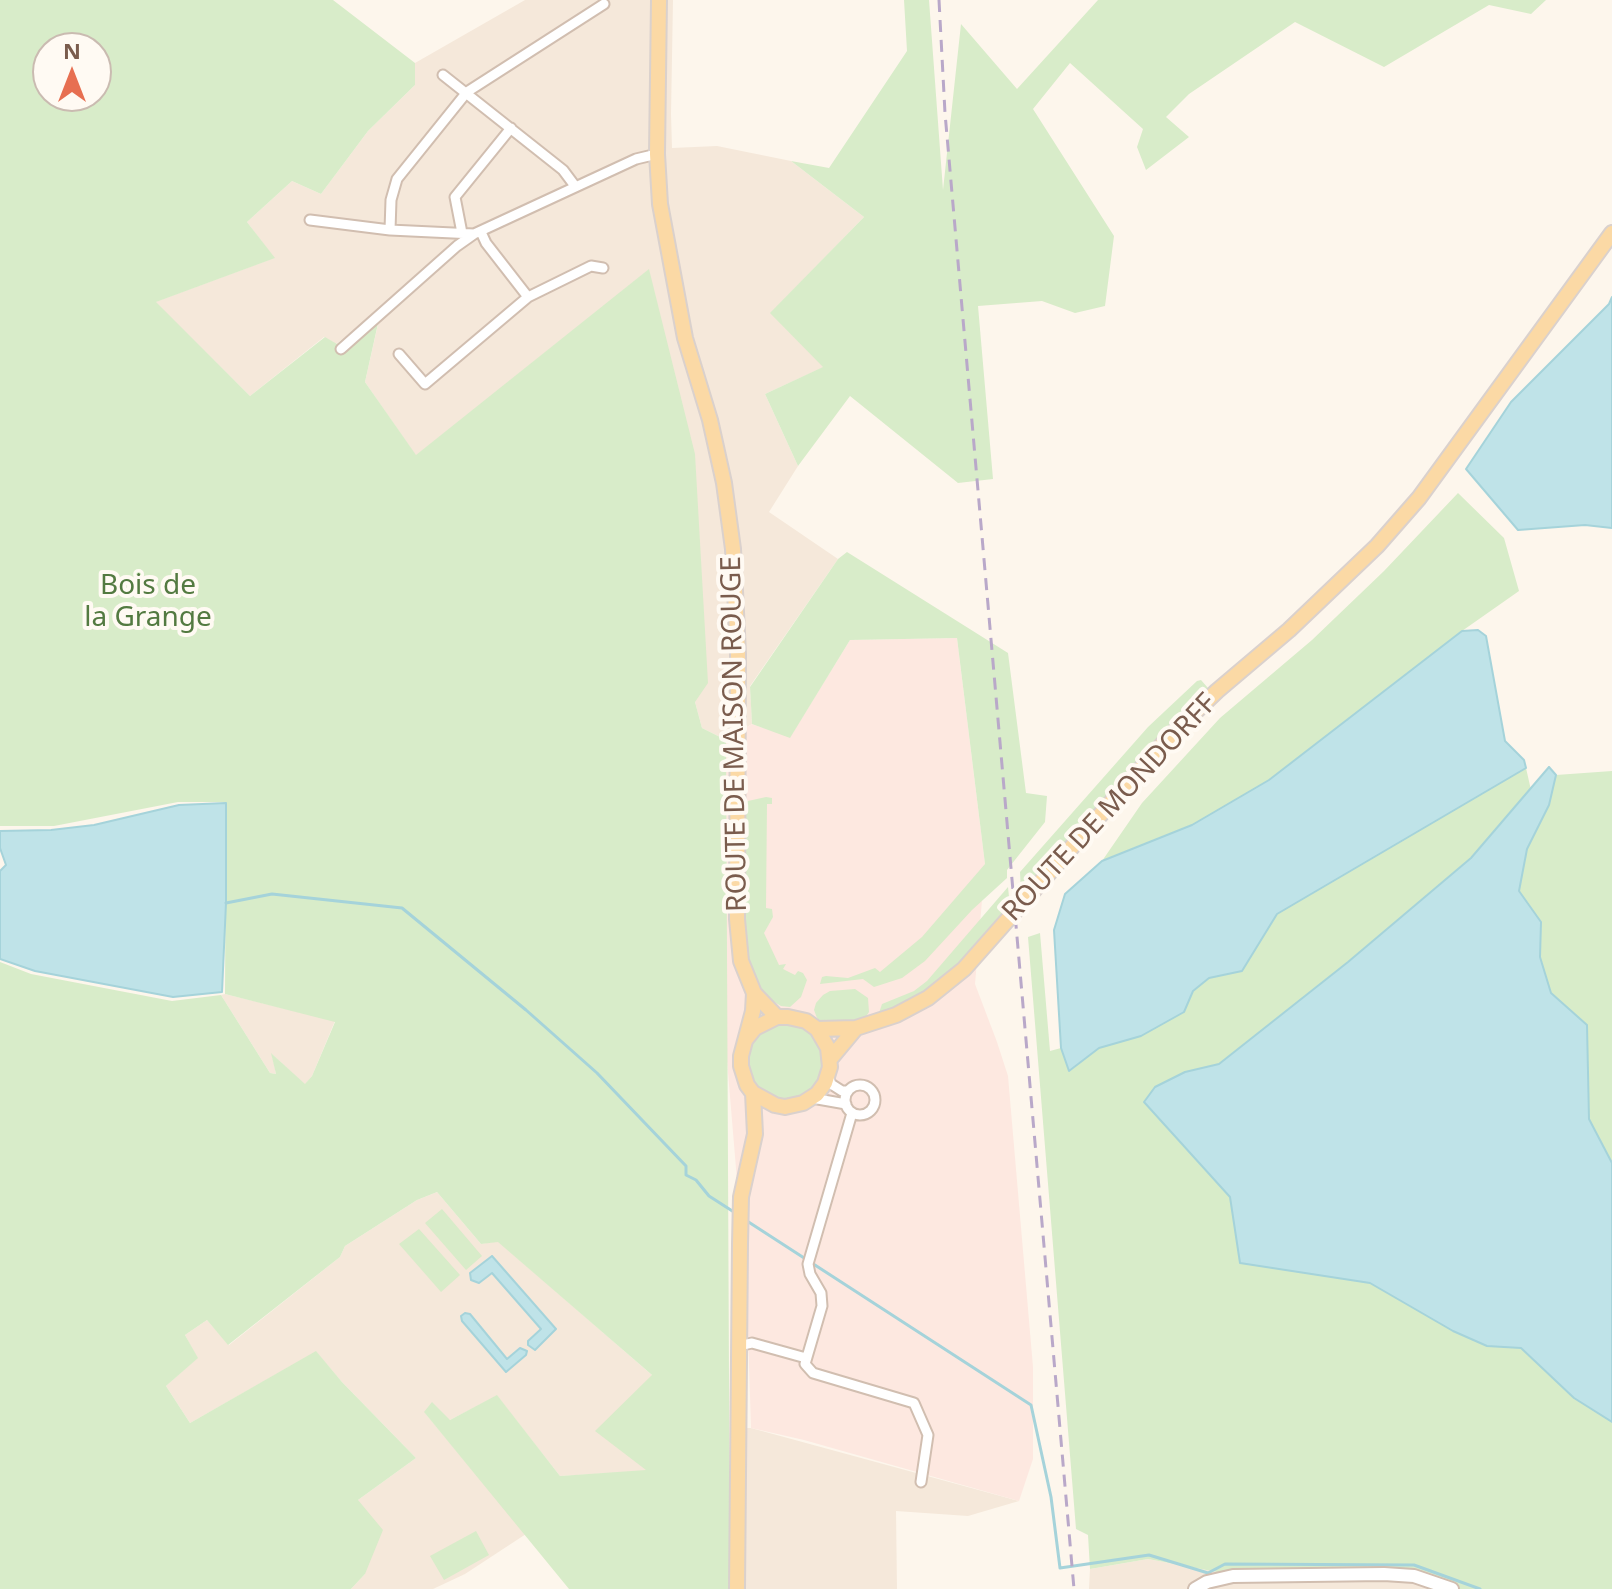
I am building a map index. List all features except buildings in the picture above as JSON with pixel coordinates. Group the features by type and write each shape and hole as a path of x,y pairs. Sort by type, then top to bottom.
{"main road":[{"name":"ROUTE DE MAISON ROUGE","path":"659,0 657,154 660,204 685,338 710,420 724,483 733,549 738,654 737,919 741,961 754,993"},
{"name":"ROUTE DE MONDORFF","path":"817,1029 856,1028 896,1015 917,1004 964,969 1170,736 1377,546 1419,498 1612,233"},
{"path":"754,993 777,1017"},
{"path":"747,1038 755,1028 777,1017 799,1019 817,1029 831,1058 822,1089 812,1098 794,1106 775,1105 753,1093 747,1085 741,1056 754,993"},
{"path":"831,1058 856,1028"},
{"path":"737,1589 741,1197 755,1134 753,1093"},
{"path":"755,1134 775,1105"}],"street":[{"path":"390,230 391,200 397,179 467,92 604,4"},
{"path":"443,75 563,170 575,186"},
{"path":"462,233 455,197 511,128"},
{"path":"341,349 457,246 477,233 636,159 657,154"},
{"path":"310,220 390,230 477,233 528,297"},
{"path":"399,354 425,384 528,297 591,266 603,268"},
{"path":"812,1098 860,1115 874,1108 872,1091 865,1086 842,1091 831,1084 828,1076"},
{"path":"806,1362 822,1306 821,1293 808,1264 849,1109 848,1091"},
{"path":"738,1346 752,1343 806,1362 813,1373 914,1403 928,1435 921,1482"},
{"path":"1195,1589 1207,1582 1233,1576 1384,1574 1414,1576 1452,1589"}],"shaded area":[{"path":"525,0 673,0 672,148 717,146 791,161 864,217 771,313 824,367 765,394 798,466 769,512 838,559 750,686 752,724 726,740 702,728 695,702 649,270 416,456 365,382 381,311 336,344 324,337 250,396 155,302 274,258 247,222 292,181 321,194 368,131 415,85 415,63"},
{"path":"957,638 985,864 975,984 1008,1076 1033,1367 1033,1459 1019,1501 751,1428 747,1300 726,1048 726,740 752,724 790,737 850,640"},
{"path":"221,995 335,1021 312,1076 305,1085 272,1054 276,1074 270,1073"},
{"path":"437,1192 481,1244 498,1241 653,1376 647,1471 560,1476 497,1396 450,1420 425,1413 526,1534 465,1574 433,1589 351,1589 365,1574 358,1500 416,1458 316,1352 190,1423 166,1386 197,1358 185,1335 207,1320 229,1345 340,1257 345,1246 417,1200"},
{"path":"734,1428 751,1428 1019,1501 968,1516 896,1511 897,1589 732,1589"},
{"path":"1148,1559 1217,1572 1414,1571 1459,1589 1089,1589 1090,1569"}],"green space":[{"name":"Bois de la Grange","path":"0,0 333,0 415,63 415,85 368,131 321,194 292,181 247,222 275,258 156,302 250,396 325,337 337,344 381,310 365,382 416,455 649,269 695,454 708,683 695,702 702,728 726,740 730,1589 569,1589 424,1412 432,1402 450,1420 497,1395 560,1476 646,1470 595,1431 652,1375 498,1242 481,1244 437,1192 417,1200 345,1246 340,1257 228,1345 207,1320 185,1335 198,1358 166,1386 190,1423 316,1351 416,1458 358,1500 383,1530 365,1574 351,1589 0,1589 0,962 31,974 172,1001 221,995 270,1073 276,1074 271,1053 305,1084 312,1076 335,1022 225,994 226,802 178,802 54,826 0,826"},
{"path":"904,0 929,0 943,190 961,24 1017,89 1098,0 1546,0 1531,14 1489,5 1384,67 1295,22 1189,94 1166,117 1189,137 1146,170 1137,147 1143,129 1070,63 1033,109 1114,236 1105,306 1075,313 1042,301 978,306 993,479 958,483 850,396 798,466 765,394 823,367 770,313 864,217 791,161 829,168 907,51"},
{"path":"1458,493 1504,538 1519,591 1462,631 1269,780 1192,825 1102,861 1142,803 1220,718 1312,640 1384,571"},
{"path":"847,552 1008,653 1026,793 1047,796 1045,822 1007,870 1007,878 972,910 925,961 902,978 874,987 863,979 820,984 822,977 826,976 848,978 875,968 880,972 922,937 985,864 957,638 850,640 790,738 752,724 750,687 838,559"},
{"path":"1201,680 1208,688 1177,717 1021,892 1020,872 1148,727"},
{"path":"1526,768 1531,790 1471,858 1348,962 1219,1064 1185,1072 1155,1087 1144,1102 1230,1197 1240,1263 1370,1282 1453,1331 1487,1346 1521,1348 1574,1398 1612,1422 1612,1589 1459,1589 1414,1571 1217,1572 1148,1559 1090,1569 1088,1535 1076,1529 1028,937 1040,933 1050,1051 1061,1048 1070,1071 1099,1048 1141,1036 1184,1012 1193,991 1209,978 1242,971 1277,914"},
{"path":"1612,771 1612,1163 1589,1119 1587,1025 1551,993 1540,957 1541,922 1519,891 1527,849 1549,805 1556,775"},
{"path":"772,798 772,804 767,804 766,908 772,909 773,917 764,933 779,965 786,964 783,969 795,975 798,971 803,973 807,980 801,997 790,1007 781,1006 766,997 746,950 742,900 743,805"},
{"path":"1008,887 1010,907 970,954 930,990 879,1013 882,1004 914,991 927,981"},
{"path":"855,989 868,998 869,1012 865,1018 822,1022 817,1018 814,1010 823,995 830,991"},
{"path":"786,1019 819,1035 825,1072 810,1092 798,1098 785,1099 761,1090 752,1079 747,1066 747,1052 751,1039 760,1028"},
{"path":"442,1209 482,1256 466,1270 425,1223"},
{"path":"419,1229 460,1275 441,1292 399,1244"},
{"path":"476,1531 489,1555 444,1580 430,1556"}],"water":[{"path":"1612,297 1612,528 1585,525 1518,530 1466,469 1511,402 1609,304"},
{"path":"1478,630 1486,636 1505,741 1524,760 1526,768 1277,914 1242,971 1209,978 1193,991 1184,1012 1141,1036 1099,1048 1069,1071 1061,1048 1054,930 1065,894 1102,861 1192,825 1269,780 1462,631"},
{"path":"1549,767 1556,775 1549,805 1527,849 1519,891 1541,922 1540,957 1551,993 1587,1025 1589,1119 1612,1163 1612,1422 1574,1398 1521,1348 1487,1346 1453,1331 1370,1283 1240,1263 1230,1197 1144,1102 1155,1087 1185,1072 1219,1064 1348,962 1471,858"},
{"path":"226,803 222,992 173,997 35,971 0,959 0,871 6,865 0,848 0,831 94,825 179,805"},
{"path":"492,1256 556,1329 535,1350 528,1345 528,1341 541,1329 492,1273 479,1283 471,1280 470,1273"},
{"path":"470,1314 507,1359 520,1348 527,1351 526,1355 506,1372 462,1321 461,1316"}],"waterway":[{"path":"226,903 272,894 402,908 597,1073 686,1166 686,1175 696,1180 709,1196 737,1214"},
{"path":"747,1221 1031,1405 1051,1497 1060,1568 1149,1555 1208,1573 1225,1564 1414,1565 1480,1589"}],"railway":[{"path":"939,0 945,113 1074,1589"}]}
